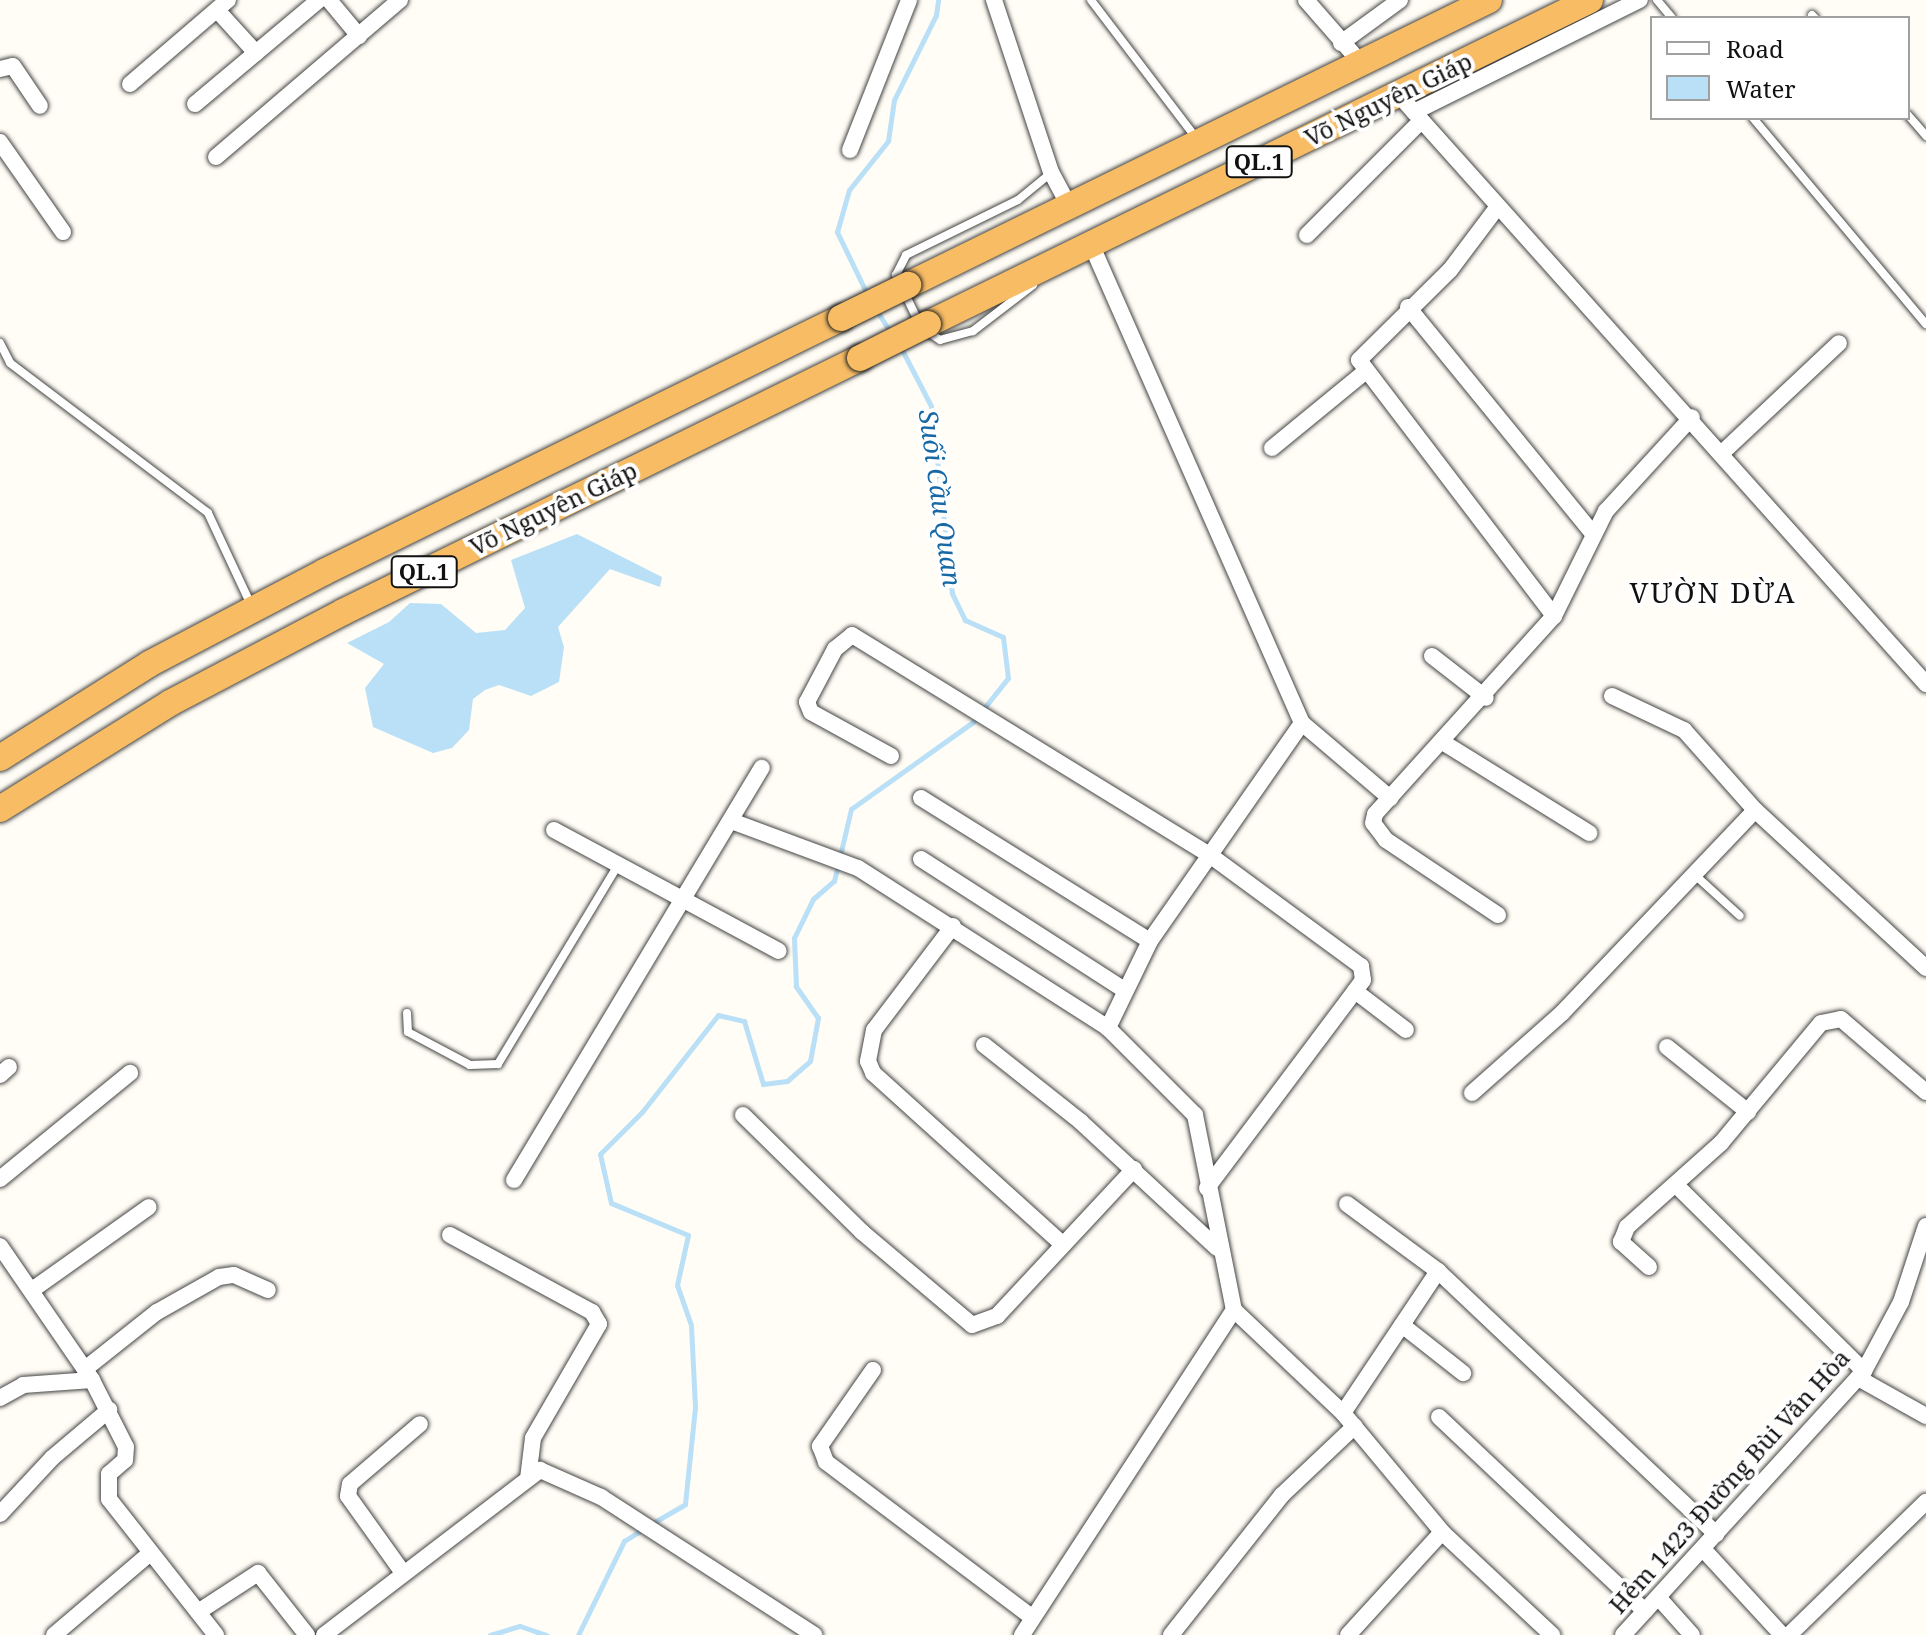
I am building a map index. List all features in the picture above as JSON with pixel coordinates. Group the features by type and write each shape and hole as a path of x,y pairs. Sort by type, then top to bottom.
{"highway":[{"name":"Võ Nguyên Giáp","path":"0,758 149,664 253,609 1489,0"},
{"name":"Võ Nguyên Giáp","path":"0,809 170,703 330,619 928,324 1411,109 1590,0"}],"street":[{"path":"195,104 319,0"},
{"path":"329,0 359,36"},
{"path":"216,157 400,0"},
{"path":"850,150 909,0"},
{"path":"1306,0 1361,63"},
{"path":"1341,43 1400,0"},
{"path":"1307,235 1411,109 1640,0"},
{"path":"991,2 1051,172 1069,206"},
{"path":"130,84 222,5 256,53"},
{"path":"0,69 13,66 40,106"},
{"path":"1411,109 1496,209 1692,417 1926,684"},
{"path":"0,142 63,232"},
{"path":"1496,209 1450,270 1362,352 1365,372 1554,616"},
{"path":"1093,248 1302,723 1390,798"},
{"path":"1408,307 1593,534"},
{"path":"1723,452 1839,343"},
{"path":"1272,448 1365,372"},
{"path":"1498,915 1378,833 1375,814 1486,698 1554,616 1593,534 1692,417"},
{"path":"891,756 811,712 807,702 835,649 852,635 1207,853 1361,966 1363,980 1207,1188"},
{"path":"1432,656 1486,698"},
{"path":"1612,696 1684,730 1755,810 1926,968"},
{"path":"1108,1028 1150,941 1207,853 1302,723"},
{"path":"1444,743 1589,833"},
{"path":"514,1180 688,900 762,768"},
{"path":"921,798 1150,941"},
{"path":"1472,1093 1562,1013 1696,876 1755,810"},
{"path":"734,822 827,861 858,868 1108,1028 1195,1115 1217,1248 1234,1310 1343,1413 1442,1532 1552,1635"},
{"path":"554,830 779,951"},
{"path":"921,859 1124,990"},
{"path":"953,926 874,1030 868,1061 873,1073 1062,1244"},
{"path":"1355,991 1406,1030"},
{"path":"1649,1267 1626,1249 1622,1234 1677,1186 1748,1112 1821,1023 1832,1018 1864,1036 1926,1092"},
{"path":"984,1045 1134,1169 1182,1222 1217,1248"},
{"path":"1667,1047 1748,1112"},
{"path":"0,1179 130,1073"},
{"path":"743,1115 862,1232 972,1325 997,1316 1134,1169"},
{"path":"1677,1186 1861,1375 1926,1416"},
{"path":"1347,1204 1438,1271 1716,1534"},
{"path":"32,1290 149,1207"},
{"name":"Hẻm 1423 Đường Bùi Văn Hòa","path":"1623,1635 1861,1375 1901,1302 1926,1226"},
{"path":"450,1235 592,1312 599,1324 533,1438 528,1476"},
{"path":"0,1246 109,1410 127,1454 109,1474 109,1499 148,1555 198,1612 210,1633"},
{"path":"1343,1413 1438,1271"},
{"path":"0,1398 23,1385 88,1375 157,1312 219,1277 234,1275 268,1290"},
{"path":"1022,1635 1234,1310"},
{"path":"1402,1325 1463,1373"},
{"path":"873,1370 820,1446 826,1462 1032,1617"},
{"path":"0,1514 52,1458 109,1410"},
{"path":"1439,1417 1645,1611"},
{"path":"401,1570 348,1496 350,1484 420,1424"},
{"path":"1171,1635 1282,1495 1355,1426"},
{"path":"324,1635 401,1570 540,1470 562,1476 814,1635"},
{"path":"1789,1635 1926,1502"},
{"path":"1348,1635 1442,1532"},
{"path":"1703,1549 1782,1635"},
{"path":"54,1635 148,1555"},
{"path":"198,1612 258,1573 307,1635"},
{"path":"1658,1597 1692,1635"}],"lane":[{"path":"1091,0 1199,142"},
{"path":"1657,0 1670,16"},
{"path":"1910,117 1926,136"},
{"path":"1755,120 1926,324"},
{"path":"1051,172 1018,200 906,255 896,275 921,327 940,340 965,335 1037,282 1093,248"},
{"path":"0,343 10,363 208,513 253,609"},
{"path":"407,1013 408,1032 470,1065 498,1064 619,864"},
{"path":"1696,876 1740,916"}],"water":[{"path":"577,534 662,577 660,587 610,569 558,627 564,647 559,682 531,696 499,685 485,690 473,699 469,730 452,748 433,753 373,727 365,688 384,664 347,643 389,622 410,603 441,604 476,633 505,630 525,608 511,560"}],"waterway":[{"name":"Suối Cầu Quan","path":"868,296 837,232 849,190 888,141 894,100 936,15 938,0"},
{"name":"Suối Cầu Quan","path":"877,311 891,333"},
{"name":"Suối Cầu Quan","path":"651,1524 685,1504 695,1407 691,1325 677,1285 688,1235 611,1203 600,1154 642,1112 718,1015 744,1021 763,1084 787,1081 810,1061 818,1018 796,986 794,938 813,899 834,881 851,809 973,722 1008,678 1003,637 965,620 952,593 931,406 901,348"},
{"name":"Suối Cầu Quan","path":"578,1635 624,1541 643,1529"},
{"path":"490,1635 520,1626 546,1635"}],"district":[{"name":"VƯỜN DỪA","path":"1713,592"}]}
